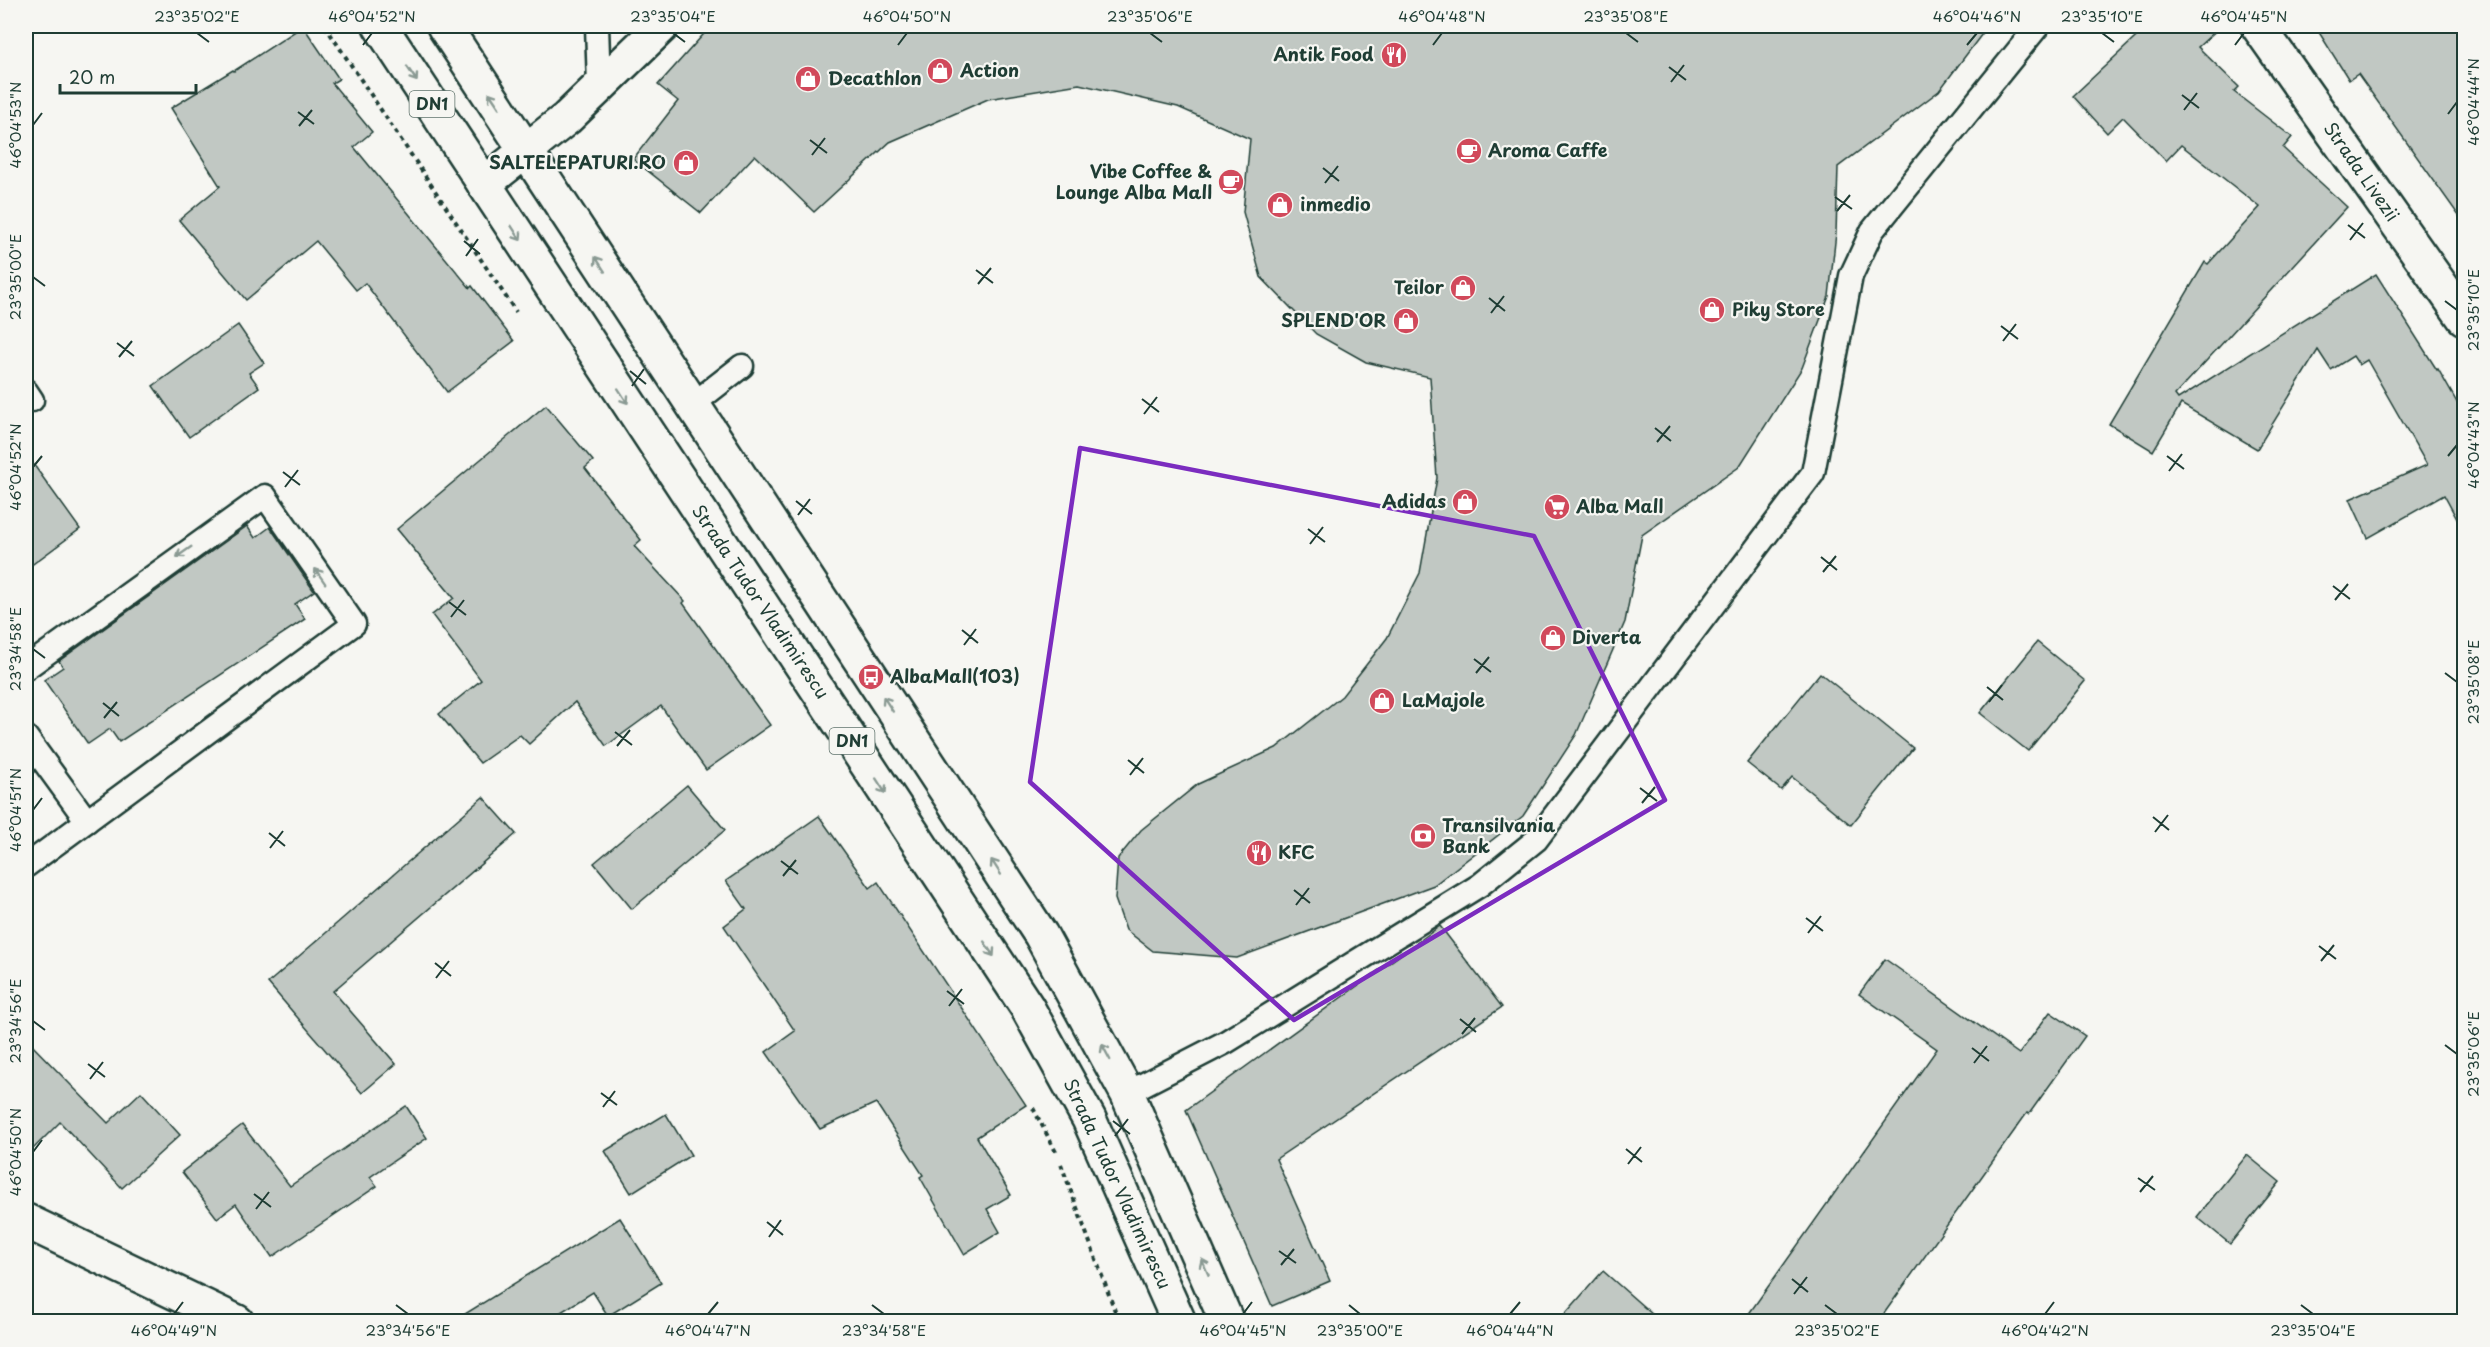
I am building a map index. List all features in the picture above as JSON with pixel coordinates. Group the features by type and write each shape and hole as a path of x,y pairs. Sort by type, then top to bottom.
{"main road":[{"name":"Strada Tudor Vladimirescu","path":"380,26 1027,1006 1089,1119 1179,1322"},
{"name":"DN1","path":"444,26 1041,935 1127,1093 1227,1322"},
{"path":"484,184 567,118 662,26"},
{"name":"Strada Livezii","path":"2258,26 2464,318"},
{"path":"26,1221 237,1322"}],"lane":[{"path":"597,26 599,85"},
{"path":"1127,1093 1226,1042 1480,885 1536,840 1813,472 1851,276 1872,231 2038,26"},
{"path":"692,405 742,366"},
{"path":"26,668 265,496 354,624 26,866"},
{"path":"26,737 87,821"}],"path":[{"path":"325,26 522,320"},
{"path":"1031,1104 1059,1157 1119,1322"}],"highlighted area":[{"path":"1080,448 1534,536 1665,800 1294,1020 1030,782"}],"building":[{"path":"303,26 339,79 332,83 372,132 354,147 470,288 472,286 514,341 447,392 365,283 356,290 316,241 246,300 179,220 220,186 171,108 234,71"},
{"name":"Alba Mall","path":"711,26 1988,26 1939,91 1838,167 1836,233 1829,296 1802,368 1739,467 1642,535 1625,622 1576,735 1523,816 1434,885 1237,958 1153,951 1126,930 1115,899 1118,858 1141,830 1198,784 1276,748 1342,696 1387,638 1420,573 1437,478 1430,377 1366,362 1316,334 1261,277 1243,212 1250,139 1178,107 1079,84 988,99 890,142 814,212 755,155 701,213 633,159 678,101 658,85"},
{"path":"2148,26 2221,26 2198,47 2239,87 2234,92 2292,137 2283,148 2347,207 2175,395 2178,399 2376,274 2438,369 2464,415 2464,532 2444,495 2368,538 2350,499 2427,465 2367,360 2359,365 2353,356 2331,370 2318,350 2257,449 2181,404 2153,451 2109,424 2205,262 2208,264 2260,207 2181,145 2166,161 2123,117 2107,133 2073,96"},
{"path":"2315,26 2464,26 2464,223 2358,74 2349,80"},
{"path":"238,325 264,363 249,373 259,387 189,437 153,386"},
{"path":"546,405 593,461 585,468 641,540 634,546 685,601 683,603 770,725 706,770 661,706 606,746 575,702 529,744 520,735 480,763 439,714 481,680 432,615 454,598 397,529"},
{"path":"26,454 80,529 26,569"},
{"path":"247,526 255,538 270,527 314,591 295,604 305,619 119,742 110,729 88,744 44,680 63,667 59,661"},
{"path":"2037,642 2085,681 2028,751 1980,713"},
{"path":"1820,673 1913,748 1851,825 1792,777 1781,790 1747,763"},
{"path":"687,785 725,830 632,909 594,863"},
{"path":"483,797 516,834 333,991 396,1064 362,1093 268,983"},
{"path":"819,816 870,888 878,882 1026,1105 977,1137 1011,1195 987,1209 1000,1232 964,1254 920,1177 923,1175 876,1103 820,1129 766,1052 795,1031 724,926 746,909 726,881"},
{"path":"1440,926 1502,1007 1276,1159 1330,1281 1272,1306 1186,1110"},
{"path":"1885,959 2019,1054 2050,1012 2085,1036 2029,1114 2027,1113 1878,1322 1743,1322 1937,1049 1859,994"},
{"path":"26,1039 108,1123 141,1092 180,1135 122,1188 60,1122 26,1156"},
{"path":"406,1106 427,1138 370,1177 377,1186 272,1257 236,1204 217,1218 182,1172 242,1125 290,1186"},
{"path":"666,1114 691,1155 631,1193 605,1151"},
{"path":"2247,1155 2280,1182 2230,1244 2197,1217"},
{"path":"620,1218 661,1283 608,1316 593,1292 545,1322 452,1322"},
{"path":"1603,1271 1661,1322 1558,1322"}],"place":[{"name":"Antik Food","path":"1394,55"},
{"name":"Action","path":"940,71"},
{"name":"Decathlon","path":"808,79"},
{"name":"Aroma Caffe","path":"1469,151"},
{"name":"SALTELEPATURI.RO","path":"686,163"},
{"name":"Vibe Coffee & Lounge Alba Mall","path":"1231,182"},
{"name":"inmedio","path":"1280,205"},
{"name":"Teilor","path":"1463,288"},
{"name":"Piky Store","path":"1712,310"},
{"name":"SPLEND'OR","path":"1406,321"},
{"name":"Adidas","path":"1465,502"},
{"name":"Alba Mall","path":"1557,507"},
{"name":"Diverta","path":"1553,638"},
{"name":"AlbaMall(103)","path":"871,677"},
{"name":"LaMajole","path":"1382,701"},
{"name":"Transilvania Bank","path":"1423,836"},
{"name":"KFC","path":"1259,853"}]}
